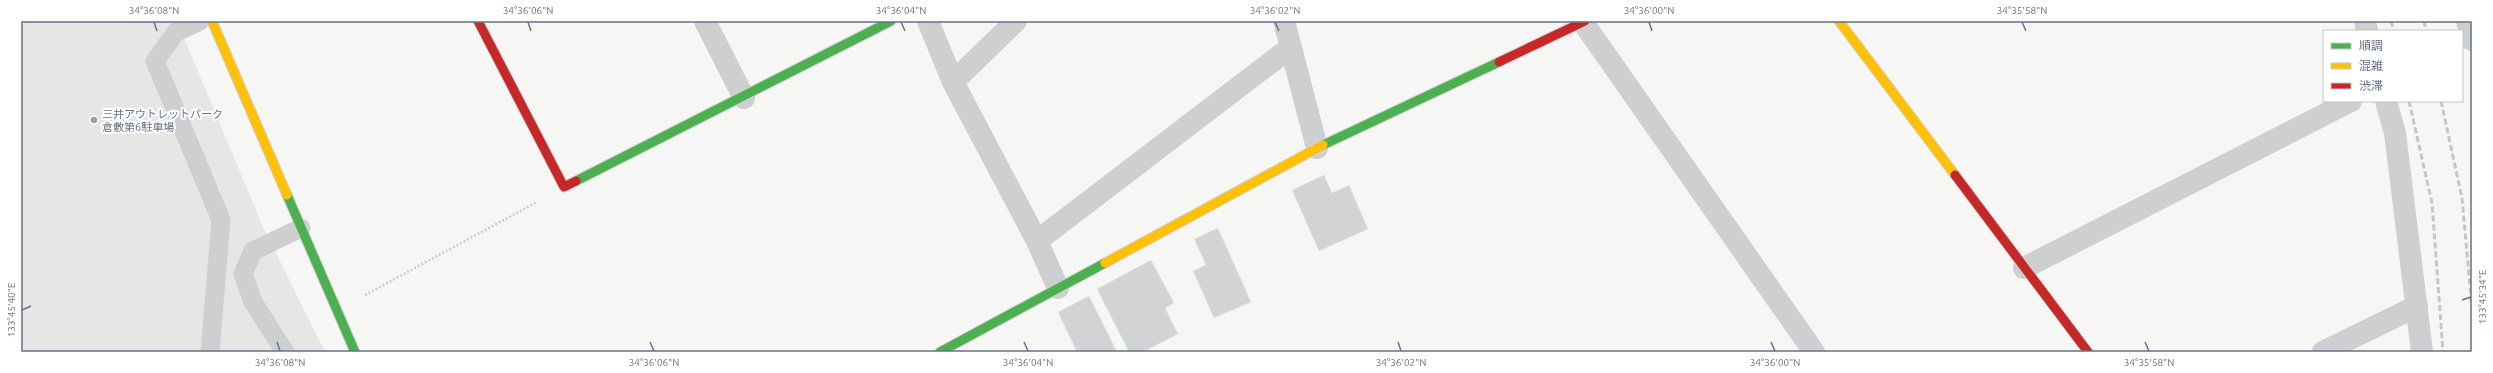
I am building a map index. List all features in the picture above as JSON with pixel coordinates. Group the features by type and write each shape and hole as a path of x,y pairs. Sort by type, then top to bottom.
{"street":[{"path":"212,21 355,352"},
{"path":"478,21 564,187 744,98 891,21"},
{"path":"704,21 744,98"},
{"path":"928,21 953,82 1037,241 1058,288"},
{"path":"953,82 1016,21"},
{"path":"1284,21 1317,148"},
{"path":"940,352 1317,148 1583,21 1814,352"},
{"path":"1839,21 2088,352"},
{"path":"2467,21 2472,40"},
{"path":"1037,241 1291,47"},
{"path":"2024,268 2349,102"},
{"path":"2386,102 2395,134 2422,352"},
{"path":"2323,352 2417,306"}],"lane":[{"path":"200,21 176,32 155,61 221,220 210,352"},
{"path":"285,352 253,302 243,274 253,251 301,228"}],"path":[{"path":"337,311 564,187"}],"shaded area":[{"name":"三井アウトレットパーク 倉敷第6駐車場","path":"21,21 177,21 263,227 325,352 21,352"}],"building":[{"path":"1324,175 1332,193 1349,185 1368,229 1319,251 1292,190"},
{"path":"1218,228 1251,302 1214,318 1193,271 1206,265 1194,239"},
{"path":"1151,260 1174,303 1165,308 1178,334 1143,352 1129,352 1097,289"},
{"path":"1089,296 1117,352 1077,352 1058,312"}],"railway":[{"path":"2391,21 2394,30"},
{"path":"2424,21 2426,30"},
{"path":"2409,102 2432,203 2443,352"},
{"path":"2441,102 2462,198 2472,308"}],"traffic: fast":[{"path":"576,181 891,21"},
{"path":"1323,145 1499,62"},
{"path":"287,195 355,352"},
{"path":"940,352 1105,263"}],"traffic: slow":[{"path":"212,21 287,195"},
{"path":"1839,21 1955,175"},
{"path":"1105,263 1323,145"}],"traffic: jam":[{"path":"478,21 564,187 576,181"},
{"path":"1499,62 1585,21"},
{"path":"1955,175 2088,352"}],"place":[{"name":"三井アウトレットパーク 倉敷第6駐車場","path":"94,120"}]}
